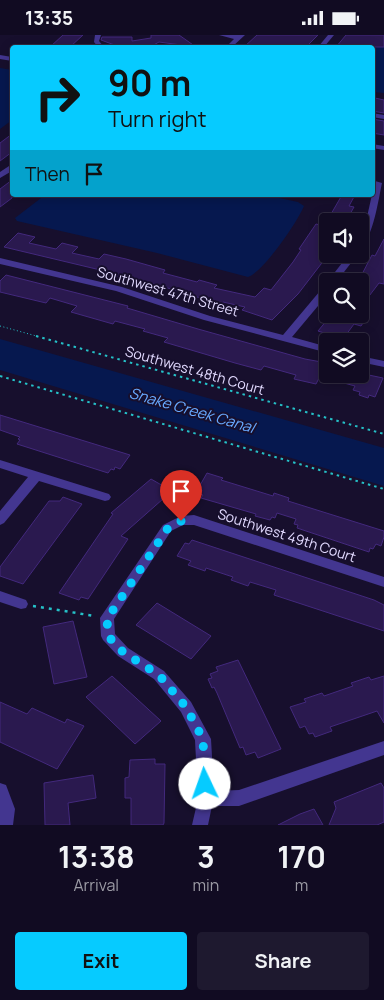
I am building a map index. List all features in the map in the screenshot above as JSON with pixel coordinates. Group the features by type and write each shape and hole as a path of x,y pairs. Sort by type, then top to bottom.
{"street":[{"path":"222,35 240,36"},
{"path":"323,45 331,35"},
{"path":"231,45 240,36"},
{"path":"369,222 378,183"},
{"name":"Southwest 47th Street","path":"0,261 119,289 207,318 319,347"},
{"path":"338,273 346,263"},
{"path":"286,338 319,298"},
{"path":"369,361 384,364"},
{"path":"0,464 105,497"},
{"path":"0,520 36,476"},
{"name":"Southwest 49th Court","path":"107,619 168,528 181,521 194,520 384,582"},
{"path":"0,596 21,604"},
{"path":"107,619 108,636 123,652 159,675 186,707 203,739 206,799 200,825"},
{"path":"206,799 238,798 384,748"},
{"path":"0,790 7,809 4,825"}],"path":[{"name":"Southwest 48th Court","path":"0,327 384,434"},
{"path":"0,376 384,489"},
{"path":"21,604 107,619"}],"water":[{"path":"384,43 384,93 375,92 375,49 379,44"},
{"path":"0,68 10,70 10,122 0,129"},
{"path":"42,197 274,197 298,202 304,206 279,246 262,266 248,277 157,253 17,221 15,218"},
{"name":"Snake Creek Canal","path":"0,339 384,448 384,486 0,370"}],"building":[{"path":"63,35 83,35 72,45 52,45"},
{"path":"151,35 179,35 193,45 159,42 154,45 115,45 101,40 102,37 132,37 132,41 151,38"},
{"path":"257,35 318,35 308,45 246,45"},
{"path":"346,35 384,35 384,47 375,47 375,45 338,45"},
{"path":"375,98 384,100 384,113 375,112"},
{"path":"375,120 384,121 384,135 375,134"},
{"path":"10,136 10,154 0,161 0,143"},
{"path":"10,182 10,197 12,198 0,207 0,189"},
{"path":"341,197 354,197 349,206 354,207 351,213 332,213"},
{"path":"316,224 319,225 319,263 322,263 298,294 272,320 242,310 245,307 223,302 220,306 209,303 210,301 158,285 4,247 18,233 35,237 29,243 56,249 62,243 78,247 72,253 99,259 104,254 126,259 165,270 163,273 197,282 199,280 217,285 214,288 255,297 264,288 271,290 293,262 301,250 299,249"},
{"path":"384,239 384,284 379,283 369,296 369,273 363,273 372,255 375,256"},
{"path":"6,275 128,306 127,308 198,329 319,362 319,378 316,384 294,379 296,375 264,366 261,370 164,342 168,338 143,331 145,329 115,321 113,324 71,312 77,306 50,298 46,303 0,292 0,281"},
{"path":"325,323 363,323 361,326 354,324 347,333 324,333 318,331"},
{"path":"369,375 383,378 375,397 369,395 368,398 359,395 360,392 353,390 355,386 344,383 369,383"},
{"path":"0,415 130,455 120,469 115,467 114,470 111,469 108,473 17,444 20,437 0,430"},
{"path":"207,473 223,478 221,480 273,496 274,493 289,498 288,501 384,531 381,546 376,544 373,549 370,548 369,552 297,528 298,525 294,524 296,519 277,513 275,518 272,517 270,520 201,498 203,495 200,494 202,490 199,487"},
{"path":"151,479 172,491 121,536 128,539 88,599 81,597 79,600 59,593 113,514 111,513"},
{"path":"63,497 82,504 23,584 0,576 0,567 49,501 60,501"},
{"path":"192,540 374,600 384,605 384,631 274,595 276,590 250,582 248,586 231,580 233,577 206,568 205,571 188,565 191,561 177,556 185,543 189,544"},
{"path":"157,603 211,636 191,659 136,625"},
{"path":"73,621 87,677 54,684 43,627"},
{"path":"238,660 281,749 258,758 255,752 246,755 243,747 240,748 217,693 214,687 212,688 208,679 212,678 210,674 218,671 216,667"},
{"path":"112,676 161,721 135,744 86,697"},
{"path":"384,676 384,723 377,711 330,727 332,731 315,737 313,733 309,734 305,726 300,728 290,707 306,702 304,699 322,693 324,696 353,686 351,683 369,677 371,680"},
{"path":"0,702 27,714 32,708 65,723 67,719 84,726 57,769 0,742"},
{"path":"155,759 155,764 165,764 164,823 163,825 131,825 131,798 125,798 125,778 129,777 130,760"},
{"path":"93,775 96,798 68,803 70,825 45,825 44,783"},
{"path":"381,783 384,788 384,822 377,825 329,825 336,808 334,802"},
{"path":"314,809 323,825 278,825 300,814"}],"route":[{"path":"181,521 168,528 107,619 108,636 123,652 159,675 186,707 203,739 205,784"}]}
